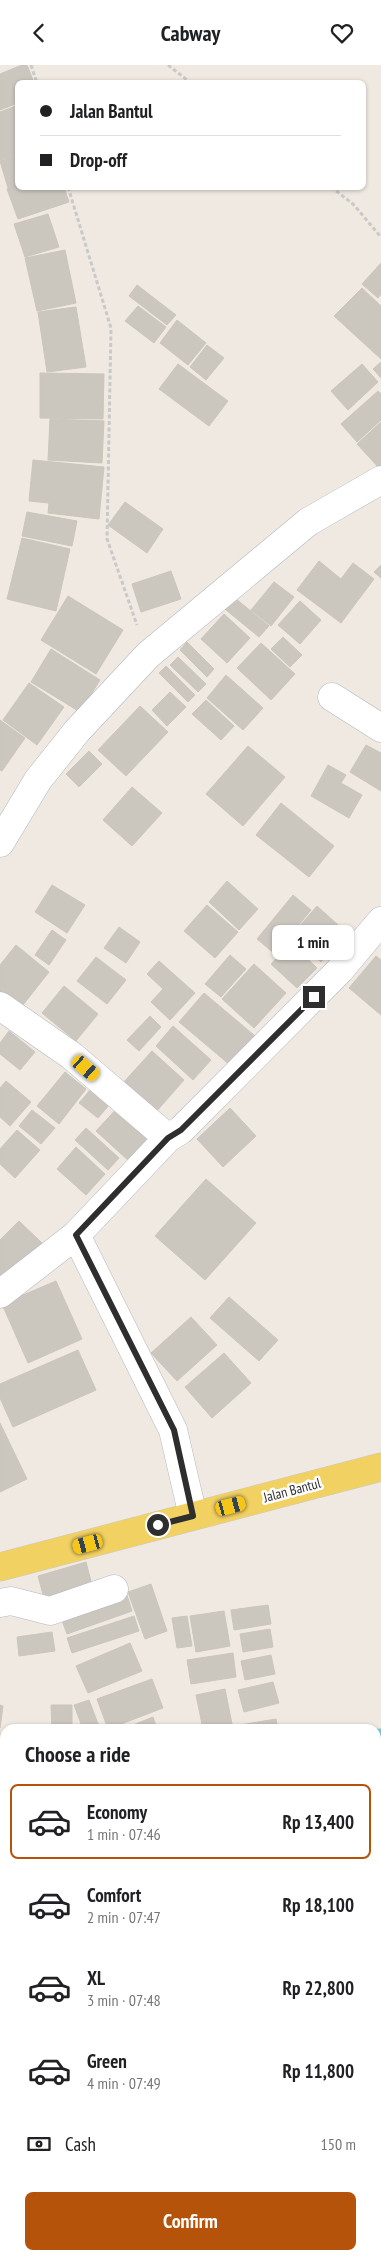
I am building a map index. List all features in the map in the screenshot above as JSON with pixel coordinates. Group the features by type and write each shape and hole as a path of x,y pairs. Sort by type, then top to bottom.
{"main road":[{"name":"Jalan Bantul","path":"0,1567 381,1467"}],"street":[{"path":"0,843 38,780 77,731 148,655 308,521 381,480"},
{"path":"332,697 381,728"},
{"path":"0,1294 76,1235 168,1138 181,1130 340,970 381,921"},
{"path":"0,1006 72,1056 168,1138"},
{"path":"76,1235 174,1430 193,1516"},
{"path":"0,1603 11,1601 50,1611 114,1589"}],"path":[{"path":"31,65 36,80"},
{"path":"168,65 187,80"},
{"path":"69,190 110,328 107,539 148,655"},
{"path":"335,190 353,204 381,237"}],"building":[{"path":"22,65 27,65 33,80 15,80 15,104 0,110 0,74"},
{"path":"15,106 15,154 0,160 0,112"},
{"path":"15,155 15,186 8,188 0,161"},
{"path":"15,186 15,190 65,190 69,202 18,219 7,189"},
{"path":"48,214 59,247 25,257 14,224"},
{"path":"65,250 76,303 37,311 25,258"},
{"path":"381,263 381,294 378,298 362,284"},
{"path":"137,285 176,315 167,325 129,296"},
{"path":"362,288 381,306 381,359 334,316"},
{"path":"138,306 166,327 154,343 125,321"},
{"path":"76,307 86,367 47,372 38,312"},
{"path":"177,320 206,343 188,365 160,343"},
{"path":"207,345 224,358 206,380 190,367"},
{"path":"381,362 381,378 373,369"},
{"path":"178,364 228,401 209,426 159,389"},
{"path":"362,364 378,382 348,410 331,391"},
{"path":"40,373 104,374 103,419 40,418"},
{"path":"378,391 381,394 381,420 357,442 341,424"},
{"path":"50,419 104,421 102,463 48,460"},
{"path":"381,422 381,468 380,469 357,444"},
{"path":"33,460 104,467 99,519 48,513 49,503 29,501"},
{"path":"125,502 163,529 147,553 108,525"},
{"path":"27,512 77,521 72,546 22,536"},
{"path":"22,538 70,549 56,611 7,599"},
{"path":"319,561 341,579 353,563 374,579 341,623 297,590"},
{"path":"381,565 381,578 374,572"},
{"path":"171,571 181,599 141,612 132,584"},
{"path":"274,582 294,597 271,626 251,610"},
{"path":"230,594 269,626 259,637 220,605"},
{"path":"68,596 123,630 96,674 41,640"},
{"path":"300,601 321,620 300,644 278,625"},
{"path":"224,614 250,638 227,663 201,639"},
{"path":"283,637 302,655 290,667 271,649"},
{"path":"187,642 214,669 207,677 180,650"},
{"path":"261,643 295,674 271,700 237,668"},
{"path":"51,649 100,680 80,712 31,682"},
{"path":"178,657 206,684 198,692 170,665"},
{"path":"166,666 195,695 188,702 159,673"},
{"path":"226,675 263,708 243,730 207,698"},
{"path":"29,683 64,707 37,745 3,720"},
{"path":"170,692 186,707 167,726 152,710"},
{"path":"206,700 234,726 221,740 192,714"},
{"path":"140,706 168,732 126,776 98,750"},
{"path":"0,720 25,738 2,771 0,770"},
{"path":"366,745 381,753 381,791 350,772"},
{"path":"248,746 285,777 243,826 206,794"},
{"path":"89,751 102,764 79,787 66,774"},
{"path":"328,765 346,775 341,783 362,795 349,818 311,796"},
{"path":"132,787 162,813 132,846 103,820"},
{"path":"281,803 334,846 309,877 256,835"},
{"path":"227,881 258,909 239,930 209,902"},
{"path":"52,885 85,905 67,933 35,912"},
{"path":"293,895 311,910 275,954 257,939"},
{"path":"207,905 238,932 215,958 184,931"},
{"path":"317,906 347,933 321,962 291,936"},
{"path":"119,927 140,942 126,963 104,948"},
{"path":"52,930 66,940 49,965 35,955"},
{"path":"291,943 317,968 297,988 271,964"},
{"path":"16,945 49,972 19,1010 0,995 0,965"},
{"path":"230,955 246,969 221,997 205,984"},
{"path":"376,956 381,960 381,1015 349,988"},
{"path":"96,957 126,980 107,1004 77,981"},
{"path":"159,961 195,993 170,1020 151,1002 163,989 147,974"},
{"path":"254,964 286,993 254,1028 222,999"},
{"path":"64,986 98,1014 76,1041 42,1013"},
{"path":"204,993 261,1041 236,1070 179,1022"},
{"path":"150,1016 161,1027 139,1051 127,1040"},
{"path":"173,1026 211,1060 193,1080 156,1046"},
{"path":"9,1031 35,1052 20,1070 0,1054 0,1043"},
{"path":"152,1051 184,1080 155,1113 122,1084"},
{"path":"65,1072 86,1089 59,1124 37,1106"},
{"path":"6,1081 31,1102 10,1126 0,1117 0,1088"},
{"path":"96,1083 115,1098 98,1118 79,1103"},
{"path":"121,1104 154,1134 130,1162 96,1131"},
{"path":"230,1108 256,1136 223,1167 197,1139"},
{"path":"32,1110 55,1128 41,1144 19,1126"},
{"path":"86,1128 119,1158 108,1170 75,1140"},
{"path":"17,1130 40,1150 15,1178 0,1164 0,1149"},
{"path":"76,1147 105,1174 86,1195 57,1169"},
{"path":"206,1179 256,1223 205,1280 155,1236"},
{"path":"19,1221 42,1243 3,1282 0,1279 0,1240"},
{"path":"56,1281 82,1339 28,1363 2,1304"},
{"path":"229,1297 278,1340 259,1361 210,1318"},
{"path":"191,1317 217,1345 177,1381 151,1353"},
{"path":"78,1350 96,1390 13,1427 0,1398 0,1384"},
{"path":"224,1353 251,1383 212,1418 185,1387"},
{"path":"0,1423 27,1479 0,1492"},
{"path":"86,1562 93,1589 45,1602 38,1576"},
{"path":"151,1584 167,1631 145,1639 128,1592"},
{"path":"125,1589 132,1611 67,1634 59,1612"},
{"path":"268,1605 271,1624 234,1630 231,1610"},
{"path":"224,1611 230,1646 196,1652 190,1616"},
{"path":"134,1616 139,1631 72,1653 67,1638"},
{"path":"187,1616 192,1646 177,1648 172,1618"},
{"path":"270,1629 273,1647 243,1652 240,1634"},
{"path":"52,1632 55,1651 19,1656 17,1637"},
{"path":"130,1643 142,1671 88,1693 76,1666"},
{"path":"233,1653 236,1677 191,1684 187,1660"},
{"path":"271,1655 275,1674 245,1680 241,1661"},
{"path":"152,1679 163,1708 121,1724 106,1724 97,1699"},
{"path":"273,1682 279,1703 244,1712 238,1690"},
{"path":"225,1689 232,1724 202,1724 196,1695"},
{"path":"89,1700 98,1724 81,1724 74,1705"},
{"path":"0,1705 3,1706 0,1724"},
{"path":"51,1705 72,1705 72,1724 52,1724"},
{"path":"153,1717 155,1724 136,1724"},
{"path":"276,1719 277,1724 246,1724"}],"route":[{"path":"158,1525 193,1516 174,1430 76,1235 168,1138 181,1130 314,997"}]}
